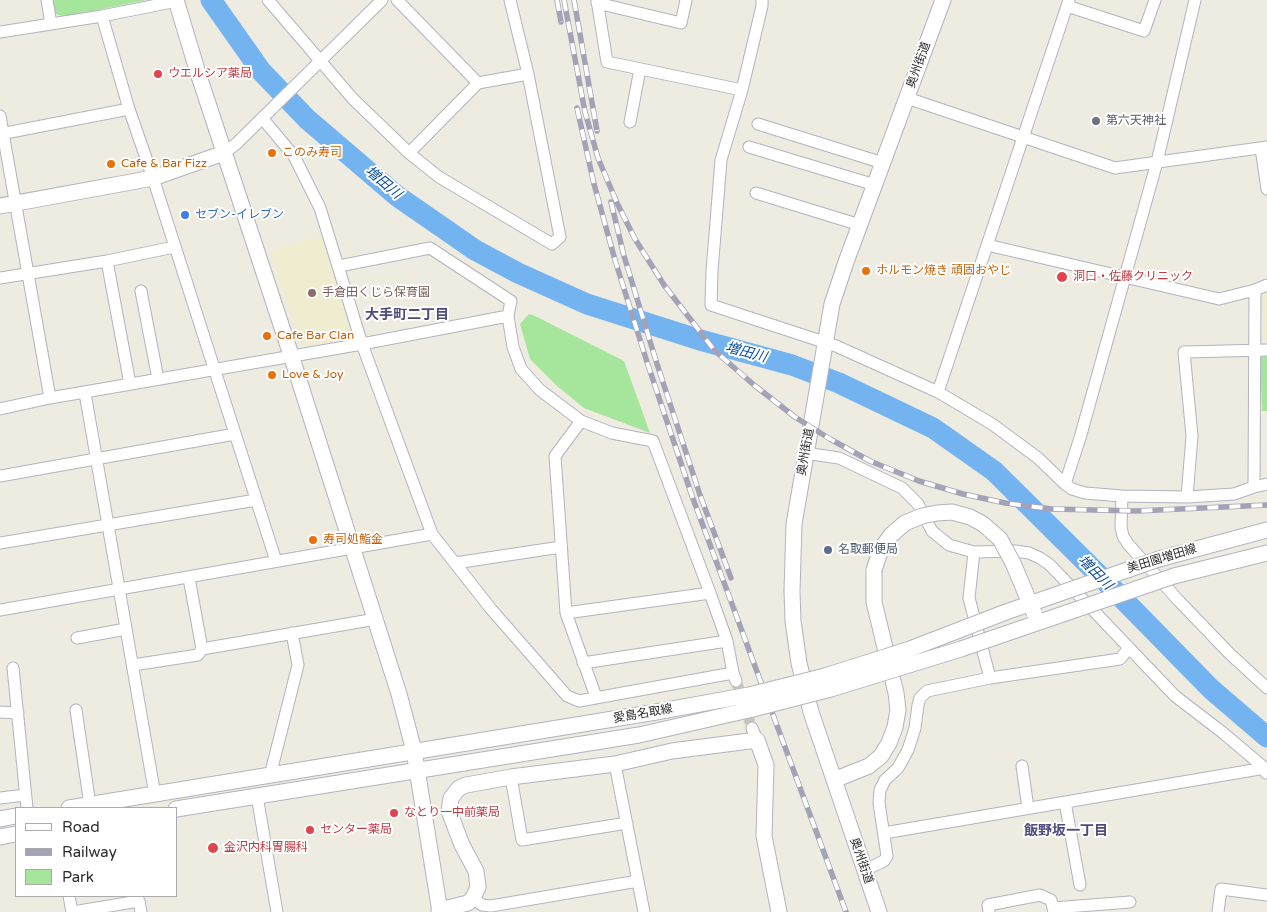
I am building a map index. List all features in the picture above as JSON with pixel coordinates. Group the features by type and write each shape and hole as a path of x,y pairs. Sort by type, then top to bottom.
{"main road":[{"name":"奥州街道","path":"879,912 811,712 798,663 792,592 794,524 832,304 942,0"},
{"path":"176,1 399,694 414,751 439,911 468,903 473,898 478,887 478,876 450,817 449,805 451,798 460,788 466,785 511,777 615,764 754,734 766,765 764,836 780,912"},
{"path":"7,205 153,178 224,152"},
{"path":"834,780 869,766 881,756 890,743 895,727 898,710 896,692 872,588 874,570 881,549 891,535 905,523 922,516 952,512 970,517 983,524 1000,539 1031,603 1038,623"},
{"name":"美田園増田線","path":"1031,603 1159,559 1267,530"},
{"name":"美田園増田線","path":"1038,623 1174,576 1267,553"},
{"name":"愛島名取線","path":"178,809 639,735 751,702 910,649 1031,603"},
{"name":"愛島名取線","path":"76,807 656,712 751,702 831,689 1038,623"},
{"path":"0,819 15,816"},
{"path":"0,837 15,834"}],"street":[{"path":"47,0 51,24"},
{"path":"268,0 318,62 409,153 439,177 552,244 560,237 528,74 510,0"},
{"path":"224,152 236,144 382,0"},
{"path":"397,0 478,83"},
{"path":"686,0 681,23 597,2 607,62 742,90"},
{"path":"762,0 742,90 721,160 712,271 712,305 904,375 938,392 992,424 1016,441 1072,489 1085,493 1122,496 1187,497 1234,494 1267,484"},
{"path":"938,392 1068,3 1144,31 1155,0"},
{"path":"1065,484 1079,441 1157,162 1194,0"},
{"path":"0,32 102,16 176,1"},
{"path":"102,16 129,108 276,561"},
{"path":"630,122 640,68"},
{"path":"409,153 478,83 528,74"},
{"path":"907,98 1115,168 1264,148 1266,189"},
{"path":"2,134 129,108"},
{"path":"0,116 7,205 28,274 50,398"},
{"path":"262,118 294,156 320,208 362,344 432,534 491,608 566,696 579,701 734,677 727,640 653,441 612,433 581,421 540,390 521,369 513,347 508,316 511,301 430,248 339,266"},
{"path":"758,124 883,163"},
{"path":"750,147 875,185"},
{"path":"756,193 860,225"},
{"path":"987,245 1219,299 1267,285"},
{"path":"0,278 107,261 174,247"},
{"path":"107,261 130,384"},
{"path":"1254,487 1255,290"},
{"path":"141,291 158,379"},
{"path":"0,409 50,398 362,344 508,316"},
{"path":"1187,497 1192,436 1184,352 1267,350"},
{"path":"85,393 155,795"},
{"path":"581,421 555,456 566,613 596,697"},
{"path":"0,476 235,434"},
{"path":"1254,440 1267,440"},
{"path":"806,453 839,458 902,488 918,504 932,530 949,545 974,552 1015,551 1029,553 1040,558 1050,565 1175,696 1222,732 1266,772"},
{"path":"1122,496 1123,536 1128,544 1230,654 1267,688"},
{"path":"0,543 256,500"},
{"path":"0,610 432,534"},
{"path":"455,563 561,547"},
{"path":"974,552 969,598 990,678"},
{"path":"133,665 198,655 202,649 189,578"},
{"path":"566,613 710,593"},
{"path":"202,649 376,619"},
{"path":"77,638 126,629"},
{"path":"273,775 272,768 298,665 292,633"},
{"path":"583,662 727,640"},
{"path":"865,870 884,862 887,856 879,803 880,790 885,780 898,768 908,750 916,728 920,698 927,691 934,688 990,678 1120,659 1129,648"},
{"path":"13,668 26,807"},
{"path":"76,710 90,805"},
{"path":"0,712 18,713"},
{"path":"615,764 644,912"},
{"path":"1022,766 1028,808"},
{"path":"884,833 1065,802 1266,772"},
{"path":"511,777 522,840 627,823"},
{"path":"0,798 25,795"},
{"path":"257,796 277,912"},
{"path":"1065,802 1080,885"},
{"path":"473,898 482,906 491,906 638,881"},
{"path":"1218,912 1221,888 1267,895"},
{"path":"989,912 988,905 1040,895 1052,900 1053,910 1130,902"},
{"path":"69,897 72,912 139,901 141,912"}],"shaded area":[{"name":"手倉田くじら保育園","path":"324,235 354,335 351,338 306,346 300,343 270,251"},
{"path":"1267,293 1267,340 1265,337 1262,300"}],"green space":[{"path":"51,0 146,0 64,17 54,13"},
{"path":"529,314 624,361 650,433 584,408 556,385 530,359 520,324"},
{"path":"1267,356 1267,411 1262,411 1260,357"}],"water":[{"path":"1264,725 1267,726 1267,744 1251,729"}],"waterway":[{"name":"増田川","path":"211,0 261,71 307,119 397,196 475,250 518,273 587,304 700,340 792,365 839,383 933,428 994,471 1211,689 1267,737"}],"tunnel":[{"path":"736,681 752,728"}],"railway":[{"path":"557,0 561,22"},
{"path":"564,0 585,112 598,158 635,239 664,285 715,351 795,417 870,461 919,481 963,494 1005,503 1052,509 1137,511 1267,505"},
{"path":"574,0 597,131"},
{"path":"577,108 594,184 615,260 647,362 692,496 846,912"},
{"path":"611,202 624,256 657,364 700,495 731,578"}],"place":[{"name":"ウエルシア薬局","path":"158,74"},
{"name":"第六天神社","path":"1096,121"},
{"name":"このみ寿司","path":"272,153"},
{"name":"Cafe & Bar Fizz","path":"111,164"},
{"name":"セブン-イレブン","path":"185,215"},
{"name":"ホルモン焼き 頑固おやじ","path":"866,271"},
{"name":"洞口・佐藤クリニック","path":"1062,277"},
{"name":"手倉田くじら保育園","path":"312,293"},
{"name":"Cafe Bar Clan","path":"267,336"},
{"name":"Love & Joy","path":"272,375"},
{"name":"寿司処鮨金","path":"313,540"},
{"name":"名取郵便局","path":"828,550"},
{"name":"なとり一中前薬局","path":"394,813"},
{"name":"センター薬局","path":"310,830"},
{"name":"金沢内科胃腸科","path":"213,848"}],"district":[{"name":"大手町二丁目","path":"407,315"},
{"name":"飯野坂一丁目","path":"1066,831"}]}
